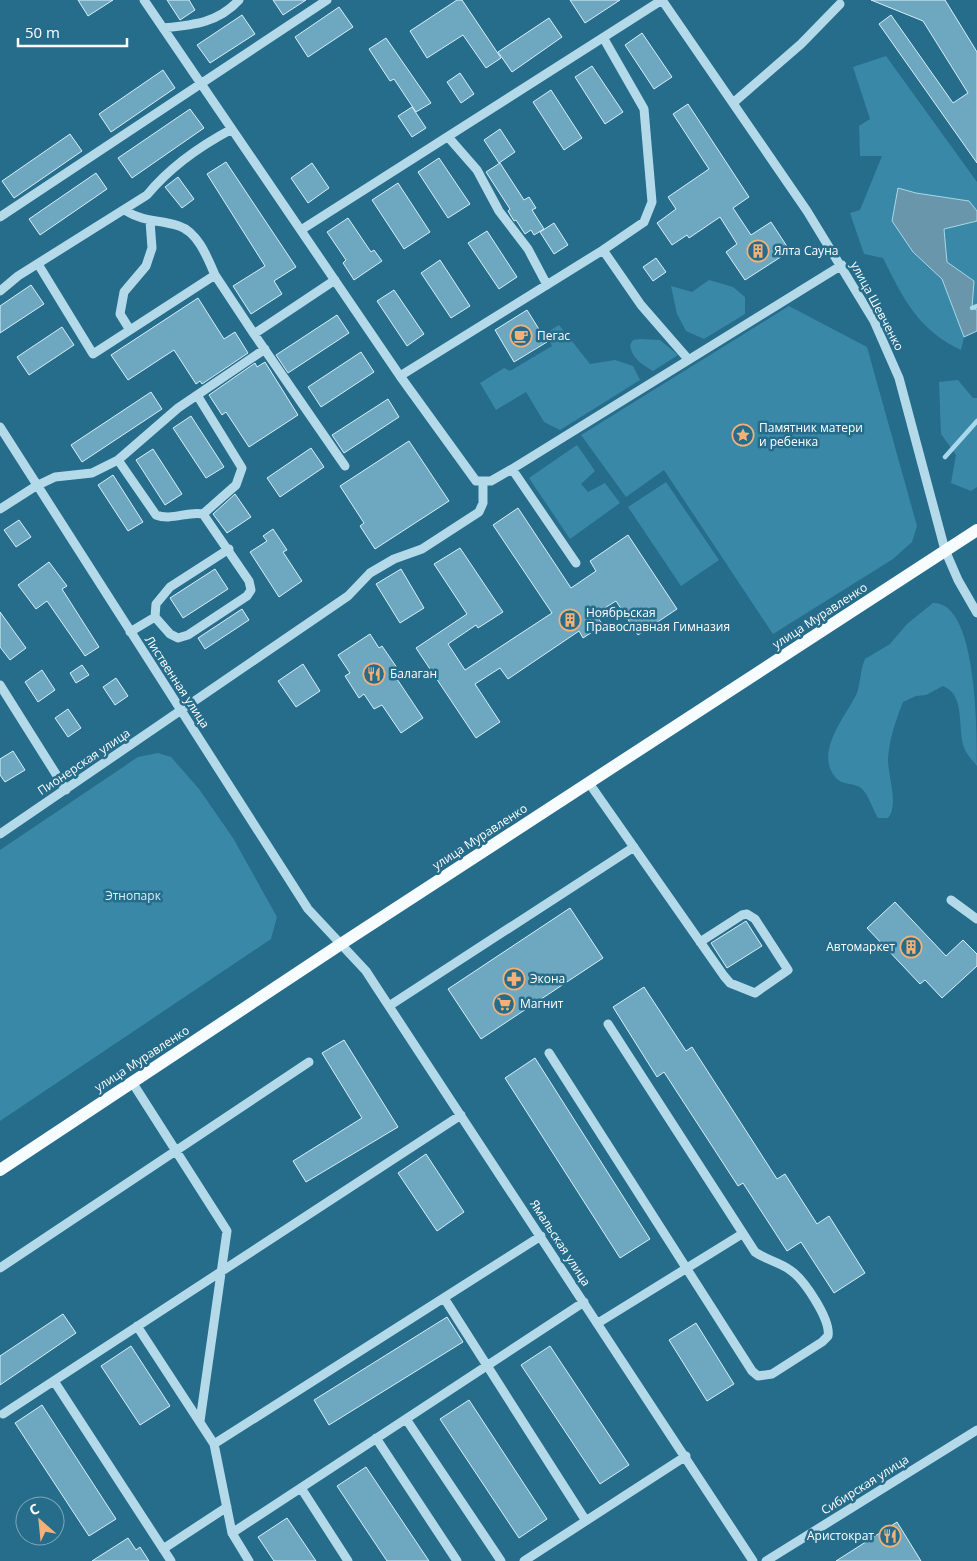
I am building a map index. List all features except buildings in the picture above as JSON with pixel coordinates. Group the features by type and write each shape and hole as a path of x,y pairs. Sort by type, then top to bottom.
{"main road":[{"name":"улица Муравленко","path":"0,1170 341,944 977,530"}],"street":[{"path":"144,0 400,376 476,481 483,483 491,482 688,358 842,265"},
{"path":"163,28 201,25 229,11 239,0"},
{"path":"0,217 327,0"},
{"path":"301,230 449,138 662,0"},
{"name":"улица Шевченко","path":"662,0 842,265 883,337 899,378 946,550 958,580 977,613"},
{"path":"733,103 801,44 840,4"},
{"path":"400,376 603,250 644,222 652,202 644,108 604,39"},
{"path":"0,291 38,264 147,195 156,184 199,147 232,129"},
{"path":"449,138 477,170 499,211 528,249 547,285"},
{"path":"124,210 140,219 181,226 202,245 215,275 346,466"},
{"path":"130,330 120,314 124,292 146,266 152,248 150,221"},
{"path":"603,250 641,305 688,358"},
{"path":"38,264 93,354 215,275"},
{"path":"254,334 335,280"},
{"path":"0,509 36,486 55,477 92,473 118,460 178,408 265,349"},
{"path":"197,394 242,468 236,485 204,514"},
{"name":"Лиственная улица","path":"0,427 308,909 341,944"},
{"path":"118,460 156,515 162,518 196,512 204,514 250,581 251,590 247,596 188,635 178,638 170,634 155,616 156,604 162,595 228,550"},
{"path":"512,469 576,563"},
{"name":"Пионерская улица","path":"0,834 348,596 370,573 394,559 422,549 479,512 483,503 483,483"},
{"path":"130,632 155,616"},
{"path":"0,685 66,790"},
{"path":"589,783 700,942 730,983 754,993 788,970 754,919 747,914 742,915 700,942"},
{"path":"389,1006 634,847"},
{"path":"951,900 977,920"},
{"name":"Ямальская улица","path":"341,944 366,971 686,1456 753,1561"},
{"path":"549,1053 752,1371 758,1376 772,1374 822,1342 828,1336 828,1322 798,1275 788,1268 754,1252 608,1024"},
{"path":"0,1268 309,1062"},
{"path":"132,1082 227,1231 200,1421"},
{"path":"3,1414 461,1116"},
{"path":"598,1324 742,1234"},
{"path":"214,1444 540,1236"},
{"path":"444,1298 586,1521"},
{"path":"232,1533 584,1302"},
{"path":"137,1326 214,1444 232,1533 249,1561"},
{"path":"54,1381 170,1561"},
{"path":"406,1418 501,1561"},
{"name":"Сибирская улица","path":"766,1561 977,1430"},
{"path":"376,1438 457,1561"},
{"path":"524,1561 686,1456"},
{"path":"301,1488 348,1561"},
{"path":"163,1549 227,1507"}],"green space":[{"path":"886,56 977,182 977,211 969,201 916,193 898,188 913,252 942,279 964,337 961,350 933,333 913,312 883,258 864,254 850,213 860,210 882,156 860,156 859,126 870,119 853,67"},
{"path":"977,221 977,310 972,308 974,281 947,262 944,228"},
{"path":"709,280 733,287 745,297 745,314 704,339 686,331 677,314 671,286 692,292"},
{"path":"789,306 867,347 917,526 912,542 893,559 773,634 664,470 626,497 581,435"},
{"path":"559,325 590,364 615,360 633,366 640,380 560,430 544,422 526,392 496,410 480,383 504,368 510,371 552,346 546,333"},
{"path":"633,340 660,340 678,355 653,371 638,361 631,350 630,345"},
{"path":"958,380 973,398 977,398 977,487 971,491 951,483 956,455 941,434 939,382"},
{"path":"577,445 595,471 581,484 588,492 605,483 620,503 570,539 529,478"},
{"path":"666,482 719,560 681,586 628,507"},
{"path":"933,603 948,608 958,623 966,644 972,670 975,698 977,766 965,750 962,742 958,705 950,691 943,686 926,695 916,696 903,702 893,730 888,760 893,806 888,818 878,818 864,790 836,778 830,768 828,757 830,745 834,734 857,693 865,659 890,644 907,624"},
{"name":"Этнопарк","path":"158,753 171,757 199,789 233,838 277,917 271,939 0,1121 0,850 138,757"}],"shaded area":[{"path":"898,188 916,193 969,201 977,211 977,221 944,229 947,262 974,281 972,308 977,310 977,331 964,337 942,279 913,252 892,221"}],"waterway":[{"path":"972,308 977,306"},
{"path":"945,457 977,421"}],"place":[{"name":"Ялта Сауна","path":"758,251"},
{"name":"Пегас","path":"521,336"},
{"name":"Памятник матери и ребенка","path":"743,435"},
{"name":"Ноябрьская Православная Гимназия","path":"570,620"},
{"name":"Балаган","path":"374,674"},
{"name":"Автомаркет","path":"911,947"},
{"name":"Экона","path":"514,979"},
{"name":"Магнит","path":"504,1004"},
{"name":"Аристократ","path":"890,1536"}]}
